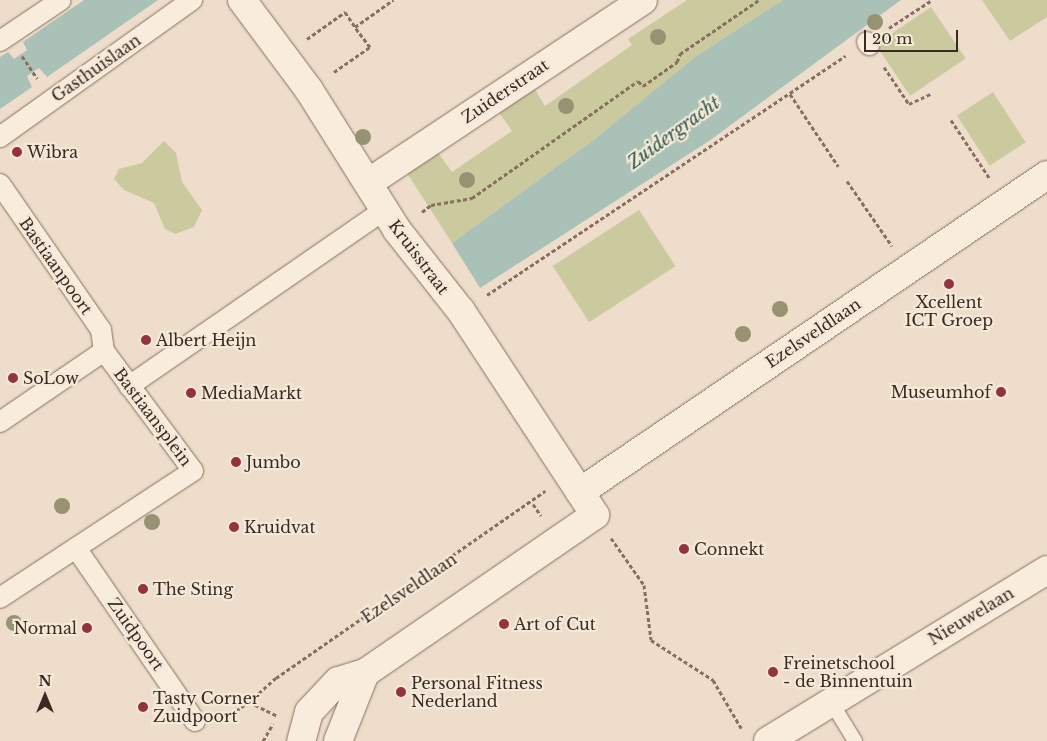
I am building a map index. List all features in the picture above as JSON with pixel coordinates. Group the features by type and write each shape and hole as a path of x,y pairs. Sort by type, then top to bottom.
{"street":[{"path":"0,41 61,0"},
{"name":"Gasthuislaan","path":"0,137 192,0"},
{"name":"Kruisstraat","path":"242,0 309,90 390,220 461,311 595,515"},
{"name":"Zuiderstraat","path":"368,183 643,0"},
{"name":"Ezelsveldlaan","path":"573,482 908,269 1047,175"},
{"name":"Bastiaanpoort","path":"0,184 101,330 104,351"},
{"path":"129,386 390,220"},
{"name":"Bastiaansplein","path":"0,422 104,351 193,471 0,598"},
{"path":"301,741 310,712 323,694 346,676 365,673 595,515"},
{"name":"Zuidpoort","path":"76,548 202,724"},
{"name":"Nieuwelaan","path":"756,737 831,702 1047,570"},
{"path":"338,741 365,673"}],"lane":[{"path":"831,702 854,741"}],"path":[{"path":"356,26 393,0"},
{"path":"390,220 431,205 472,198 638,81 642,86 677,62 680,54 759,0"},
{"path":"488,294 790,96 932,0"},
{"path":"285,56 345,12 356,26 370,47 309,90"},
{"path":"868,44 909,104 933,93"},
{"path":"28,63 33,72"},
{"path":"790,96 838,166"},
{"path":"951,120 1006,202"},
{"path":"847,181 908,269"},
{"name":"Ezelsveldlaan","path":"202,724 249,702 276,678 533,504 573,482"},
{"path":"595,515 644,585 650,640 713,680 756,737"},
{"path":"249,702 277,715 263,741"}],"green space":[{"path":"687,0 783,0 696,56 596,138 452,243 405,170 436,150 452,172 512,131 496,108 533,86 545,106 632,45 628,39"},
{"path":"982,0 1047,0 1047,17 1010,41"},
{"path":"931,7 966,58 910,96 875,44"},
{"path":"993,92 1026,142 990,166 957,115"},
{"path":"164,141 176,153 182,182 202,210 194,227 175,234 165,229 154,203 124,190 114,179 119,169 142,163"},
{"path":"639,210 675,266 589,322 553,266"}],"water":[{"path":"84,0 158,0 47,77 39,68 27,76 32,87 0,109 0,57 8,52 14,59 27,50 23,42"},
{"name":"Zuidergracht","path":"783,0 901,0 709,141 480,288 452,243 596,138 696,56"}],"place":[{"name":"Wibra","path":"17,152"},
{"name":"Xcellent ICT Groep","path":"949,284"},
{"name":"Albert Heijn","path":"146,340"},
{"name":"SoLow","path":"13,378"},
{"name":"Museumhof","path":"1001,392"},
{"name":"MediaMarkt","path":"191,393"},
{"name":"Jumbo","path":"236,462"},
{"name":"Kruidvat","path":"234,527"},
{"name":"Connekt","path":"684,549"},
{"name":"The Sting","path":"143,589"},
{"name":"Art of Cut","path":"504,624"},
{"name":"Normal","path":"87,628"},
{"name":"Freinetschool - de Binnentuin","path":"773,672"},
{"name":"Personal Fitness Nederland","path":"401,692"},
{"name":"Tasty Corner Zuidpoort","path":"143,707"}]}
